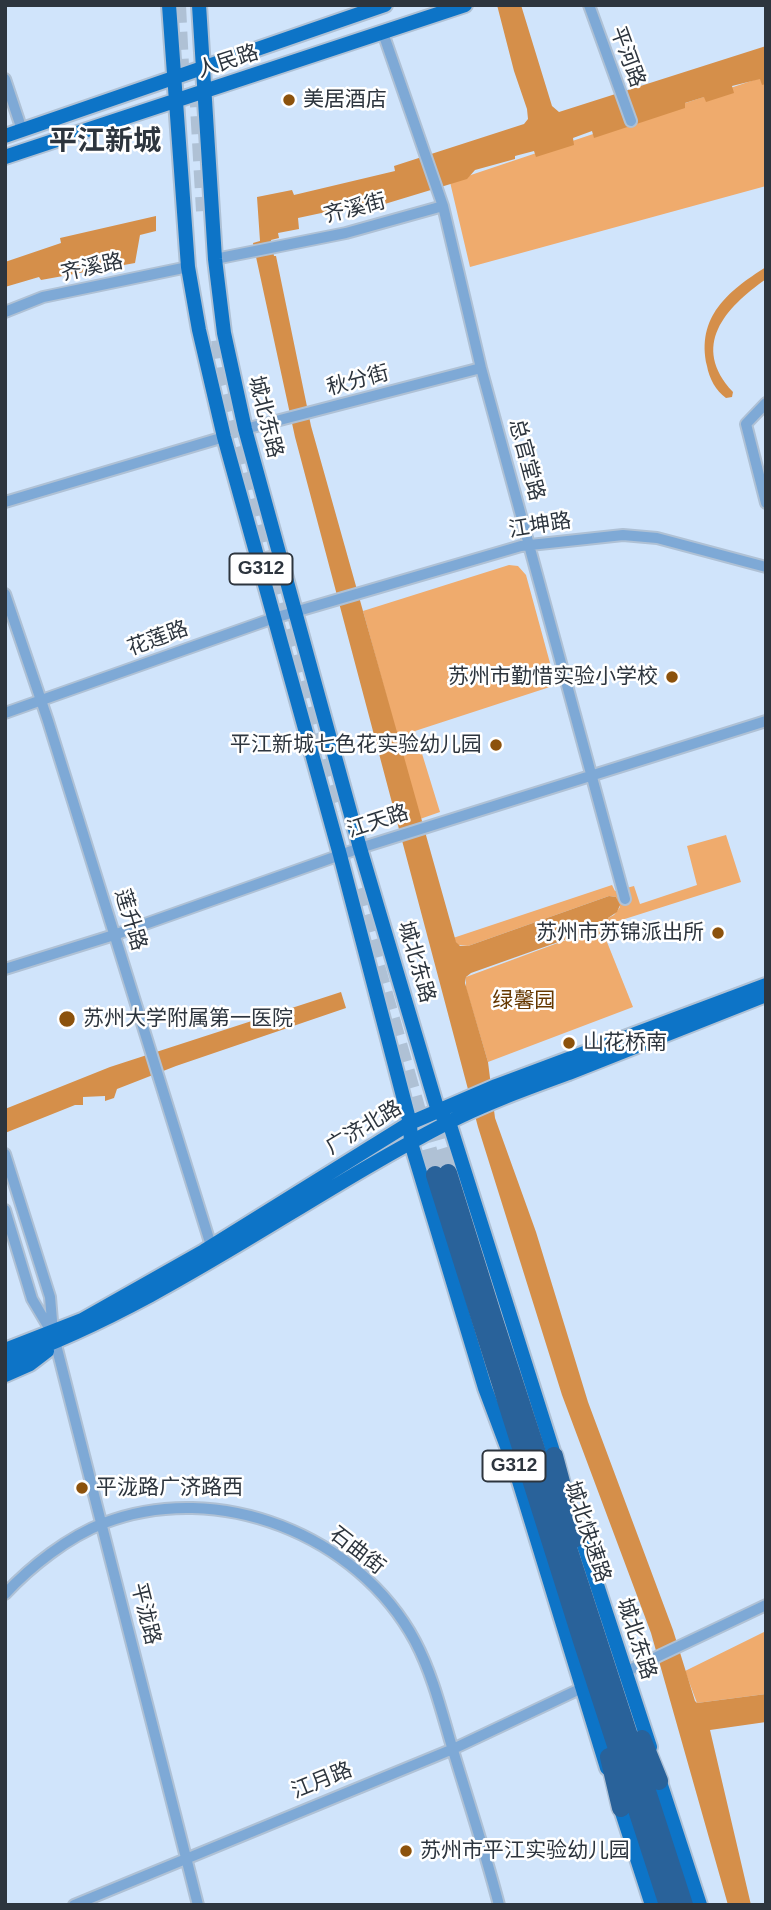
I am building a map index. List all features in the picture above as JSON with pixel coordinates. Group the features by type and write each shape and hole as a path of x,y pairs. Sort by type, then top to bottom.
{"highway":[{"name":"城北快速路","path":"442,1174 590,1641 668,1905"},
{"path":"554,1456 583,1560 590,1641 621,1808"},
{"path":"515,1468 552,1575 590,1641 617,1671 660,1781"},
{"name":"城北快速路","path":"590,1641 684,1905"}],"main road":[{"name":"城北东路","path":"169,5 188,267 199,330 224,437 340,855 410,1123 411,1143 485,1388 515,1468 610,1780 652,1905"},
{"name":"城北东路","path":"199,5 215,259 225,333 245,429 360,848 438,1111 449,1122 700,1905"},
{"name":"人民路","path":"5,157 464,5"},
{"name":"人民路","path":"5,136 379,6"},
{"name":"广济北路","path":"213,1252 410,1123 438,1111 465,1107 766,985"},
{"name":"广济北路","path":"497,1093 766,995"},
{"name":"广济北路","path":"5,1361 55,1338 411,1143 449,1122 465,1107"},
{"path":"5,1342 18,1337 55,1338"},
{"name":"广济北路","path":"5,1350 55,1338"},
{"path":"5,1375 30,1364 55,1338"}],"street":[{"name":"平河路","path":"589,5 631,121"},
{"name":"总官堂路","path":"383,33 440,200 481,368 625,899"},
{"path":"5,79 22,130"},
{"name":"齐溪街","path":"215,259 346,233 440,200"},
{"name":"齐溪路","path":"5,312 43,298 188,267"},
{"name":"秋分街","path":"245,429 481,368"},
{"path":"766,403 746,424 766,503"},
{"path":"5,502 224,437"},
{"name":"江坤路","path":"324,604 530,545 623,535 657,538 766,567"},
{"name":"莲升路","path":"5,594 213,1252"},
{"name":"花莲路","path":"5,713 274,618 324,604"},
{"name":"江天路","path":"5,970 114,935 360,848 766,721"},
{"name":"平泷路","path":"5,1154 50,1297 55,1338 198,1905"},
{"name":"平泷路","path":"5,1210 32,1299 55,1338"},
{"name":"石曲街","path":"5,1594 23,1575 55,1551 103,1524 169,1509 195,1508 253,1516 296,1531 329,1549 361,1574 389,1602 415,1641 430,1677 453,1749 499,1905"},
{"path":"625,1672 766,1605"},
{"name":"江月路","path":"74,1905 453,1749 582,1688"}],"green space":[{"path":"766,76 766,186 470,267 450,182"},
{"path":"509,565 518,566 526,575 556,685 415,731 440,812 420,819 363,611"},
{"path":"726,835 741,882 609,924 608,918 620,907 616,897 609,896 468,946 458,945 453,938 612,885 615,891 634,886 640,904 697,885 687,846"},
{"name":"绿馨园","path":"601,927 633,1007 488,1062 466,988 466,977"},
{"path":"766,1631 766,1694 697,1703 685,1671"}],"shaded area":[{"path":"497,5 521,5 552,106 559,112 766,46 766,84 762,85 760,79 732,86 734,93 706,102 704,97 685,103 685,108 594,138 592,131 573,138 574,145 536,157 534,151 515,156 515,159 475,170 467,179 365,210 359,205 298,218 299,229 278,233 279,238 271,240 311,426 456,942 460,946 468,946 609,896 616,897 620,905 617,912 608,918 609,924 471,973 466,977 465,983 488,1062 495,1118 536,1232 588,1402 673,1630 695,1701 697,1703 766,1694 766,1722 710,1730 751,1905 728,1905 651,1633 562,1395 478,1127 295,437 253,243 260,241 257,197 292,190 294,195 395,171 394,166 524,124 528,119 527,109"},
{"path":"156,216 156,231 140,235 135,263 41,280 39,277 5,287 5,262 61,243 60,238"},
{"path":"766,267 766,279 737,302 718,329 714,359 720,375 733,392 732,397 726,398 716,388 708,371 706,333 718,307 728,296"},
{"path":"341,992 346,1008 176,1066 117,1089 114,1098 105,1101 105,1096 83,1097 83,1105 75,1105 5,1133 5,1109 110,1067"}],"tunnel":[{"path":"177,5 181,86"},
{"path":"198,89 205,211"},
{"path":"220,340 226,381 276,576 343,810"},
{"path":"365,887 384,955"},
{"path":"369,941 435,1175"},
{"path":"433,1123 448,1173"}],"place":[{"name":"美居酒店","path":"289,100"},
{"name":"苏州市勤惜实验小学校","path":"672,677"},
{"name":"平江新城七色花实验幼儿园","path":"496,745"},
{"name":"苏州市苏锦派出所","path":"718,933"},
{"name":"苏州大学附属第一医院","path":"67,1019"},
{"name":"山花桥南","path":"569,1043"},
{"name":"平泷路广济路西","path":"82,1488"},
{"name":"苏州市平江实验幼儿园","path":"406,1851"}],"district":[{"name":"平江新城","path":"105,142"}]}
